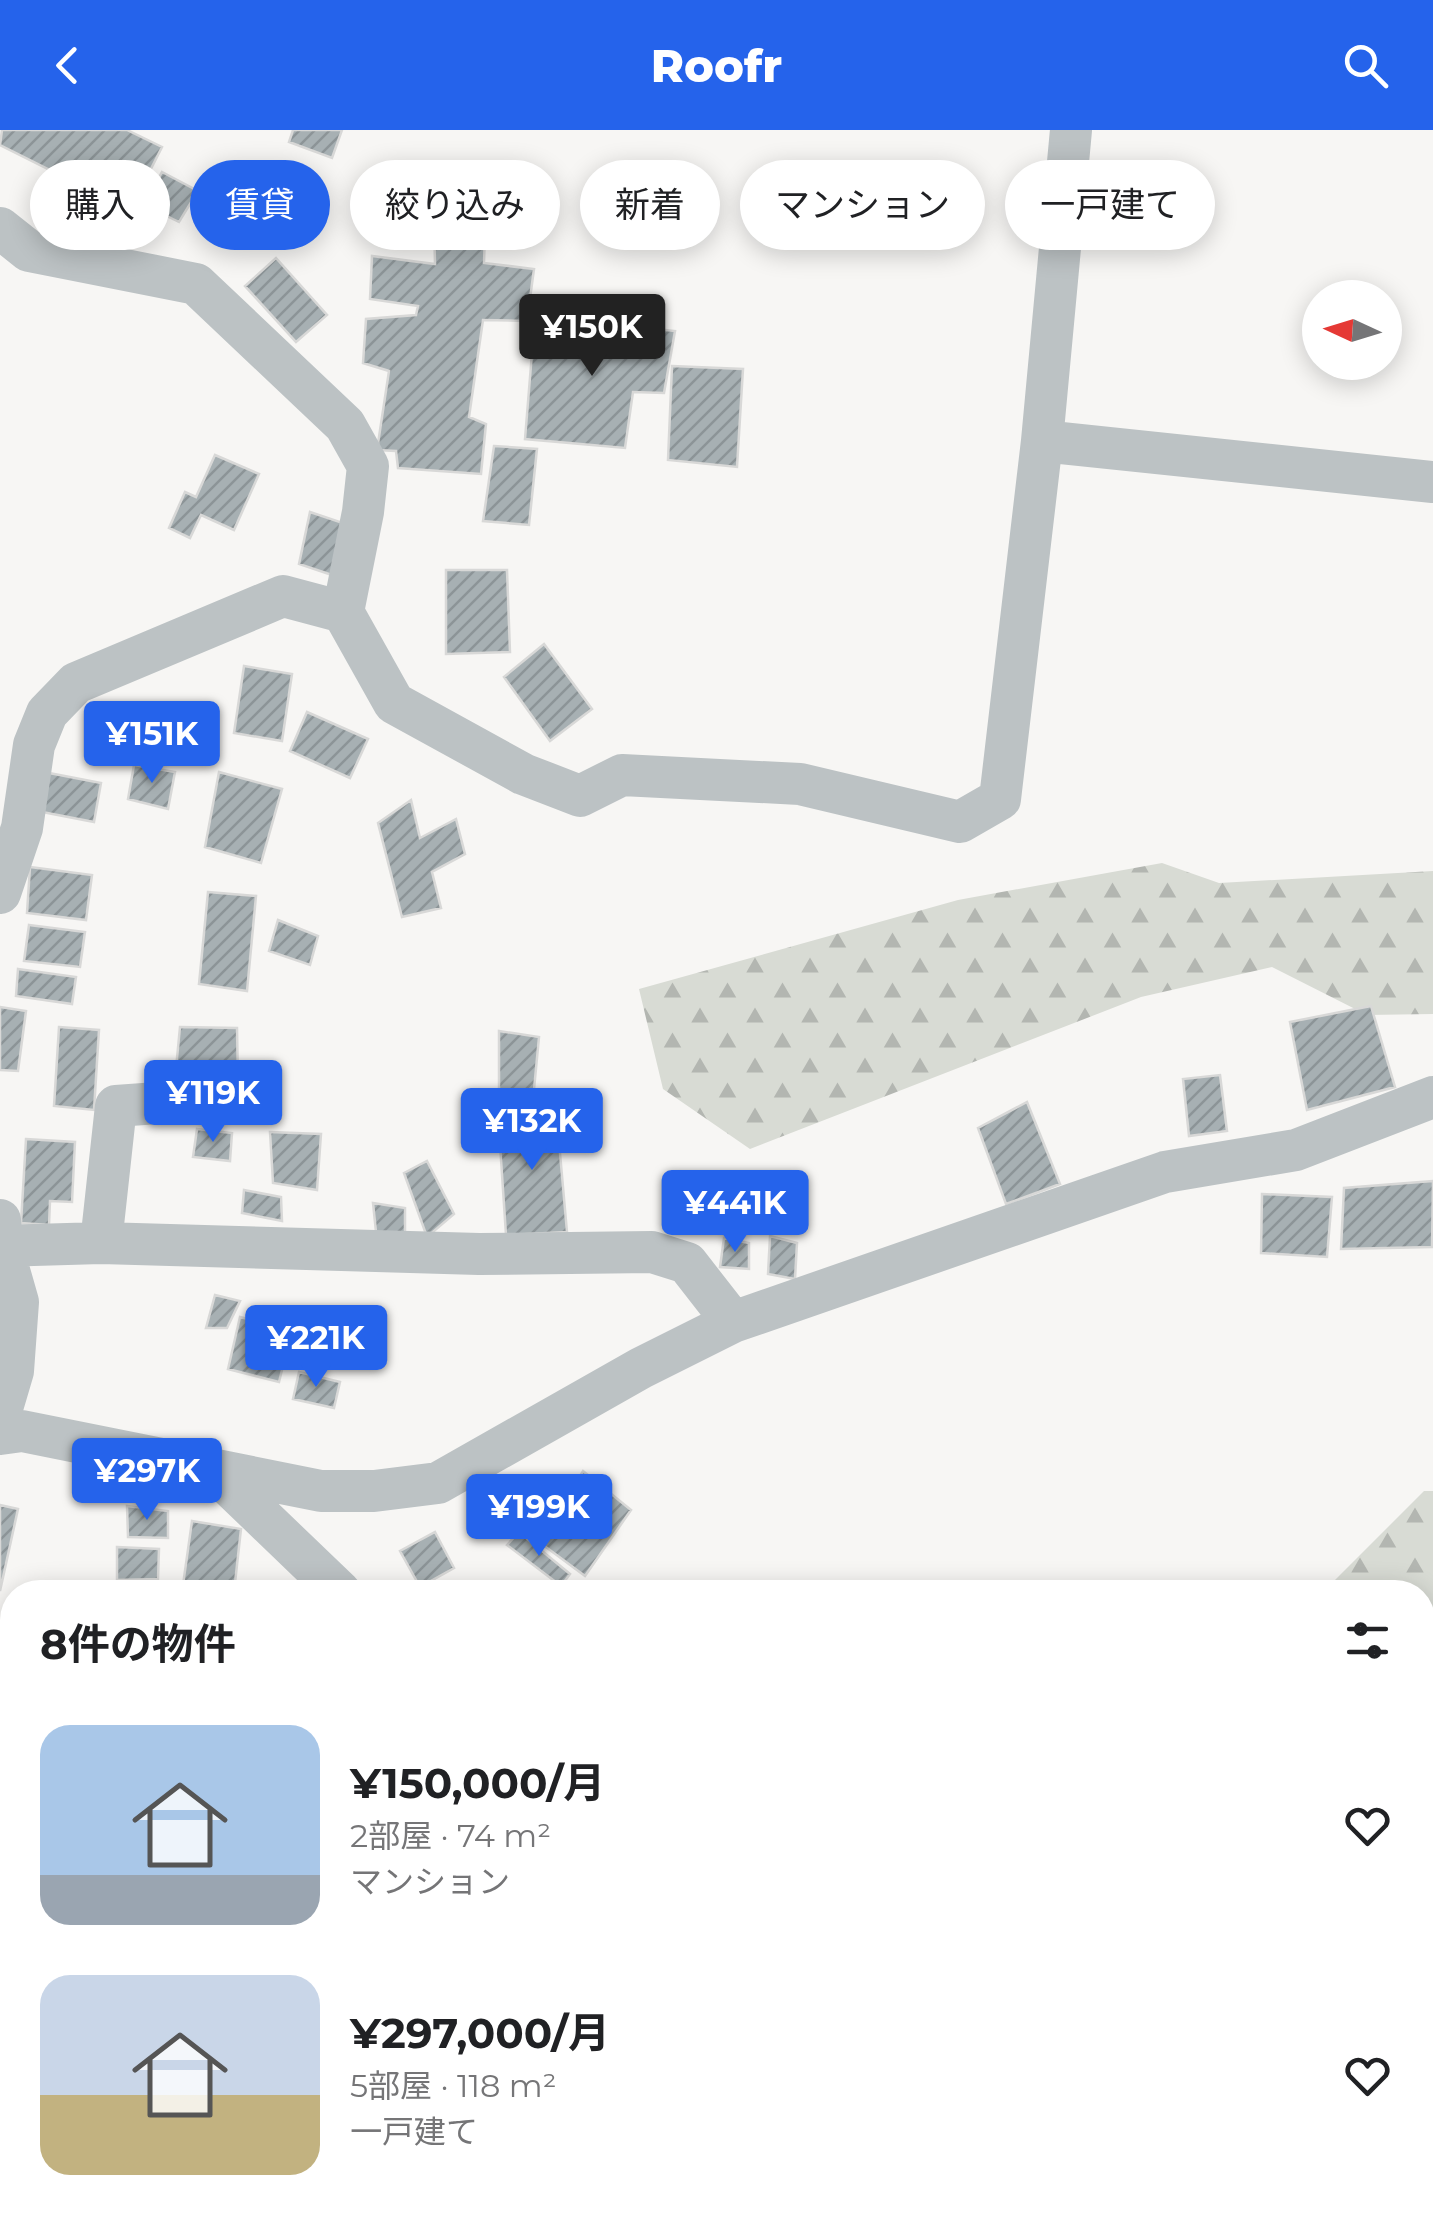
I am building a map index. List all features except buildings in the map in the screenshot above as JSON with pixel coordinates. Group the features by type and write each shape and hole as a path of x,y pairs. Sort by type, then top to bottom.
{"street":[{"path":"0,228 29,251 196,284 345,426 368,466 364,512 343,612 394,703 524,774 580,796 622,775 800,784 960,822 1000,800 1042,441 1070,130"},
{"path":"1042,441 1433,482"},
{"path":"0,893 22,828 34,746 47,713 76,683 283,596 343,612"},
{"path":"101,1242 116,1106 255,1096"},
{"path":"0,1434 22,1431 321,1491 374,1491 438,1482 641,1368 732,1322 1165,1172 1296,1150 1433,1098"},
{"path":"0,1415 13,1371 18,1302 1,1237 479,1254 652,1252 687,1263 732,1322"},
{"path":"212,1469 328,1580"}],"green space":[{"path":"1162,863 1219,883 1433,871 1433,1014 1367,1015 1272,967 1141,997 750,1149 663,1089 639,989 958,900"},
{"path":"1424,1491 1433,1491 1433,1580 1335,1580"}]}
